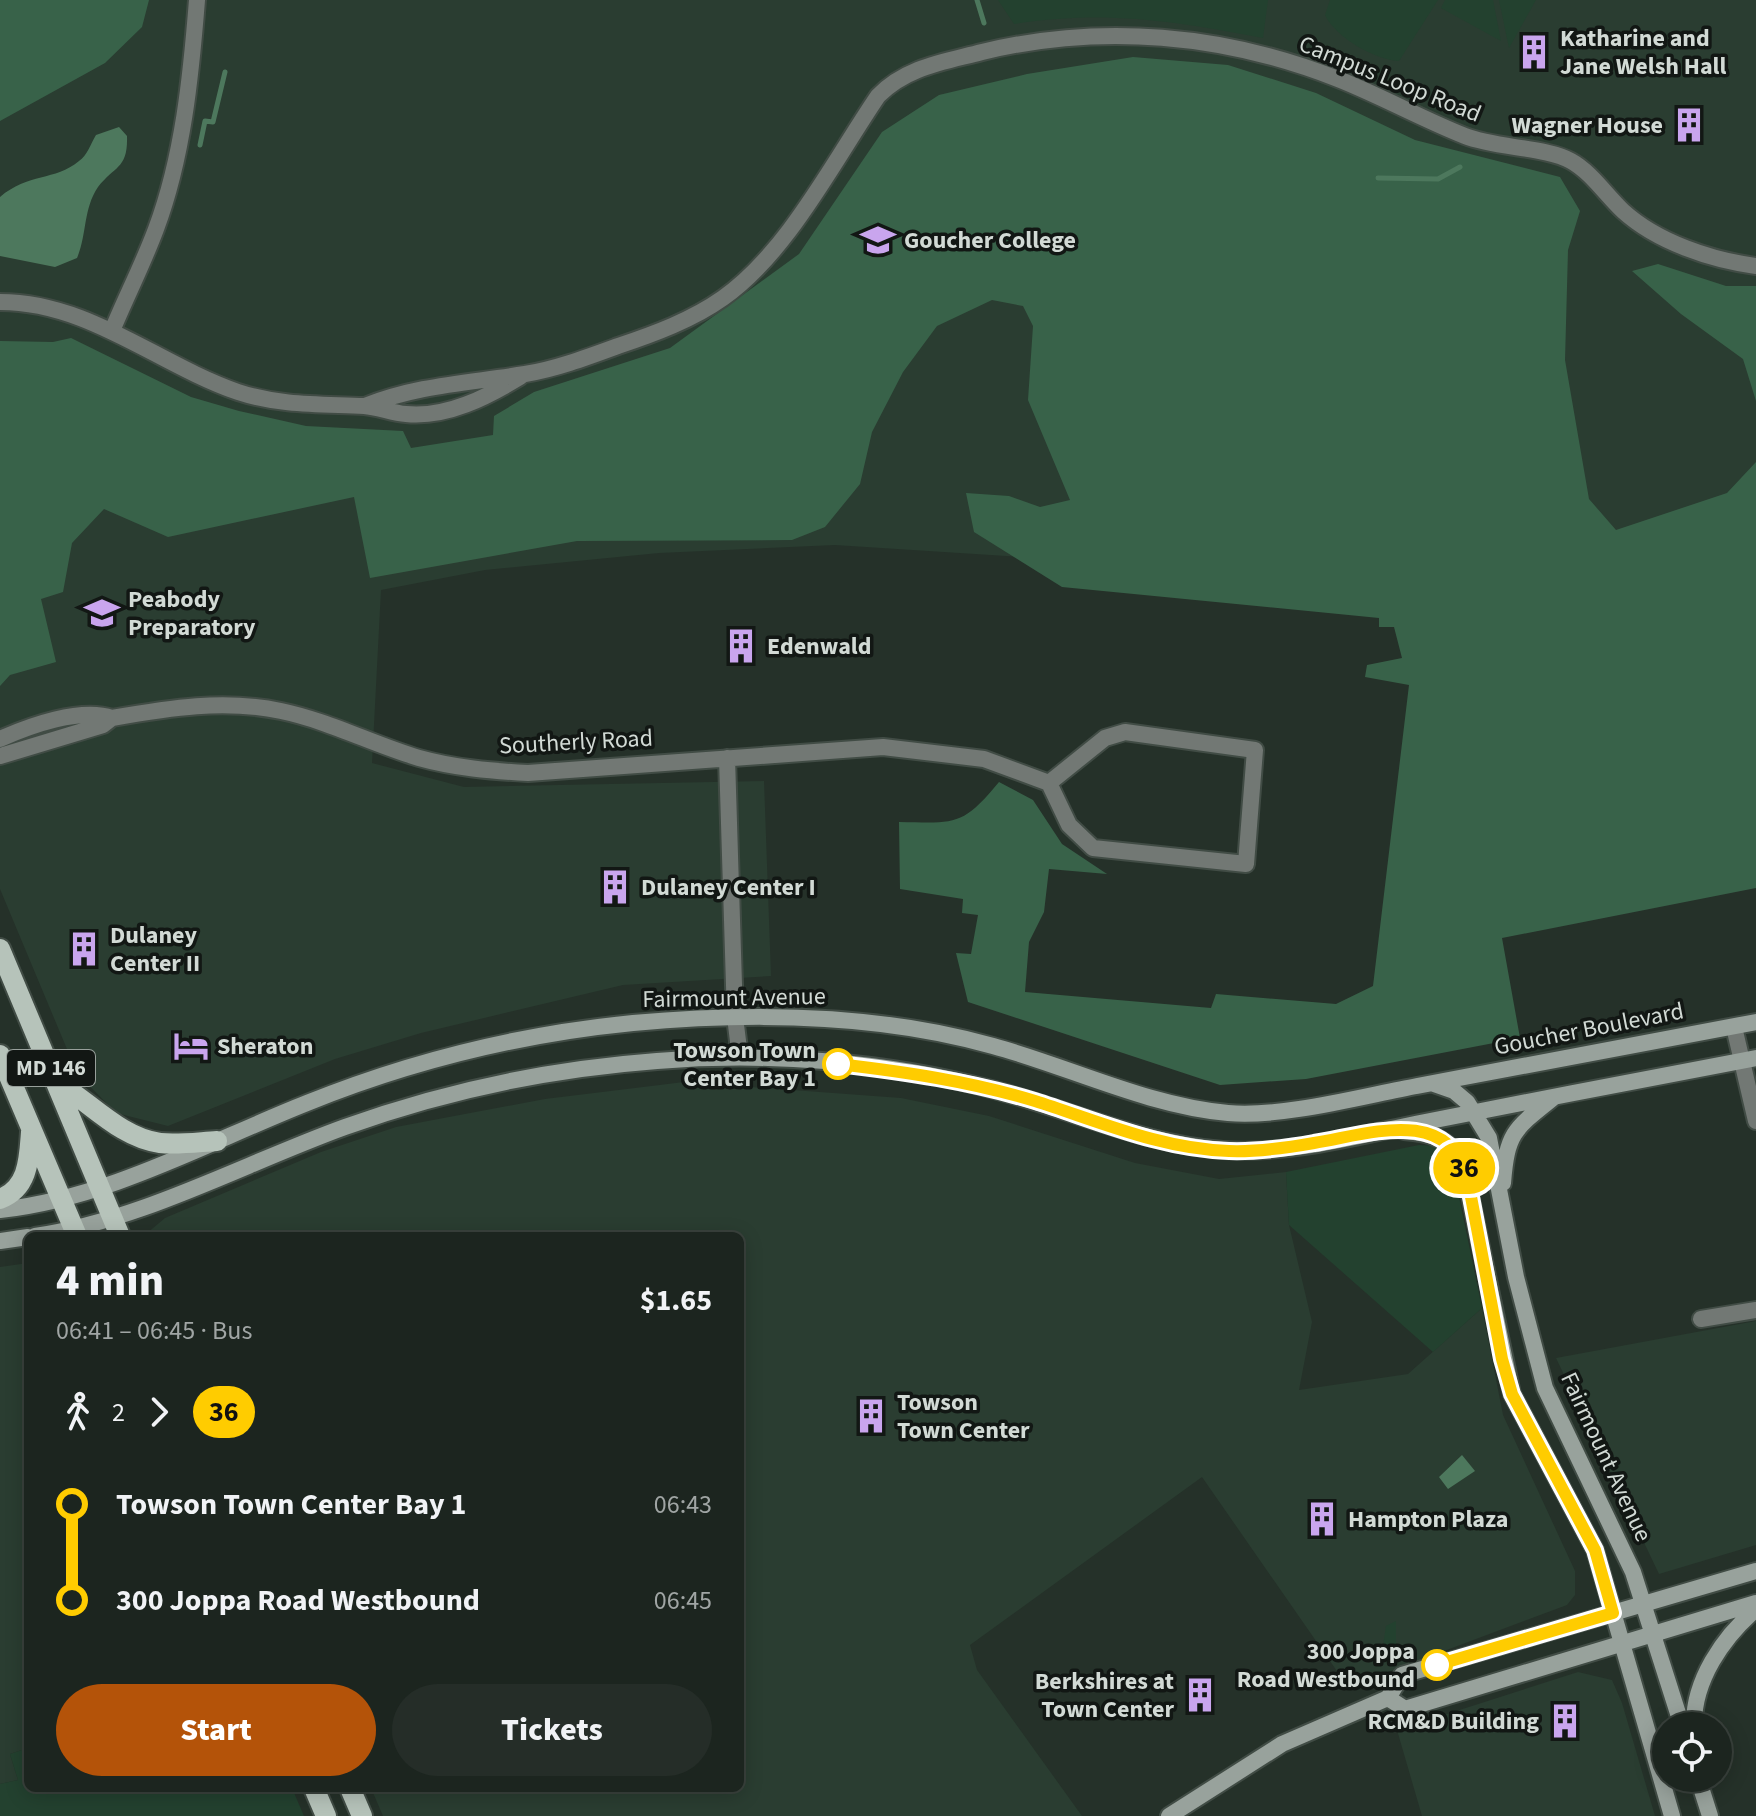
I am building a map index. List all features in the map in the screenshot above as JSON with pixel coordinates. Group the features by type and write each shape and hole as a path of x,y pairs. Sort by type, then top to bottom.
{"main road":[{"name":"MD 146","path":"0,949 116,1226"},
{"name":"Fairmount Avenue","path":"0,1210 62,1199 101,1187 351,1086 452,1055 585,1029 735,1017 859,1021 952,1035 1050,1062 1155,1097 1229,1113 1335,1101 1431,1083 1454,1091 1476,1112 1489,1138 1501,1204 1545,1388 1619,1539 1644,1604 1678,1712"},
{"name":"Goucher Boulevard","path":"1431,1083 1756,1022"},
{"name":"MD 146","path":"0,1055 76,1232"},
{"name":"Fairmount Avenue","path":"76,1232 116,1226 346,1126 451,1094 615,1065 740,1057 897,1069 949,1078 1035,1101 1126,1132 1230,1151 1284,1148 1476,1112"},
{"path":"1476,1112 1748,1059"},
{"path":"58,1083 111,1121 143,1139 161,1143 217,1141"},
{"path":"1501,1204 1508,1143 1523,1122 1554,1097"},
{"path":"0,1199 13,1193 25,1175 31,1128"},
{"name":"Fairmount Avenue","path":"1387,1129 1435,1135 1455,1149 1463,1162 1502,1359 1512,1394 1595,1550 1672,1816"},
{"path":"0,1241 24,1238"},
{"path":"1169,1816 1282,1744 1388,1698 1402,1675 1756,1571"},
{"path":"1388,1698 1405,1709 1756,1606"},
{"path":"1697,1712 1702,1683 1714,1660 1733,1630 1756,1606"},
{"path":"316,1792 326,1816"},
{"path":"352,1792 362,1816"},
{"path":"1703,1792 1710,1816"}],"street":[{"path":"112,331 156,229 169,188 188,85 197,0"},
{"name":"Campus Loop Road","path":"365,406 395,394 483,377 525,374 627,343 687,319 725,297 780,241 878,96 895,80 918,68 966,56 1064,38 1171,37 1236,48 1292,63 1337,79 1463,136 1570,160 1622,210 1653,231 1695,250 1756,266"},
{"name":"Campus Loop Road","path":"0,302 32,303 63,311 112,331 206,379 248,395 298,405 365,406 408,414 460,407 486,398 525,374"},
{"name":"Southerly Road","path":"0,756 103,725 112,718 188,706 249,706 323,722 418,757 457,767 495,771 528,773 883,747 948,752 1001,765 1049,783"},
{"name":"Southerly Road","path":"0,739 54,722 99,713 112,718"},
{"path":"1125,732 1255,750 1246,864 1093,848 1069,825 1049,783 1105,738 1125,732"},
{"path":"727,758 735,1017 740,1057"},
{"path":"1734,1027 1748,1059 1756,1121"},
{"path":"1701,1319 1756,1310"}],"shaded area":[{"name":"Goucher College","path":"0,0 1756,0 1756,888 1397,602 1022,557 835,545 659,553 485,570 381,590 372,763 464,787 764,781 771,976 623,985 421,1033 335,1059 168,1126 116,1113 77,1073 0,889"},
{"path":"0,0 149,0 142,27 105,63 0,121"},
{"path":"998,0 1268,0 1263,38 1139,19 1080,18 1014,24"},
{"path":"1330,0 1438,0 1399,61 1368,52 1346,39 1325,15"},
{"path":"1445,0 1493,0 1501,41 1441,8"},
{"path":"1499,0 1536,0 1509,48"},
{"path":"1133,57 1228,65 1316,93 1415,140 1560,177 1580,211 1568,250 1565,360 1589,499 1616,530 1727,493 1756,462 1756,888 1502,938 1520,1038 1306,1079 1220,1085 968,1002 956,953 971,954 978,915 962,913 963,899 900,889 899,822 945,822 966,815 999,782 1033,800 1062,844 1107,874 1049,869 1044,912 1029,942 1025,992 1211,1008 1216,994 1336,1004 1373,986 1409,685 1365,677 1367,665 1402,658 1394,627 1379,627 1379,618 1062,587 974,532 966,493 1009,496 1040,507 1070,500 1028,400 1033,326 1023,306 992,300 937,326 903,372 872,432 860,484 825,527 792,540 577,541 370,578 354,497 168,537 104,509 72,543 63,592 41,599 56,662 10,675 0,686 0,341 53,342 71,338 191,397 306,426 403,431 411,448 493,435 494,416 534,392 670,348 799,254 882,132 939,95 1027,74"},
{"path":"119,127 127,136 125,155 93,195 77,258 55,267 0,256 0,197 21,184 70,167 84,156 96,135"},
{"path":"1658,264 1726,286 1756,286 1756,401 1743,359 1681,314 1632,271"},
{"name":"Towson Town Center","path":"684,1082 901,1098 989,1116 1135,1163 1219,1179 1286,1172 1289,1225 1312,1322 1299,1390 1408,1374 1482,1308 1503,1415 1575,1571 1575,1595 1567,1605 1348,1687 1202,1477 970,1645 977,1670 1082,1816 383,1816 373,1792 744,1792 744,1232 148,1232 165,1218 321,1152 396,1127 545,1099"},
{"path":"1419,1145 1441,1146 1451,1158 1482,1308 1433,1352 1289,1225 1286,1172"},
{"path":"24,1264 24,1749 10,1754 18,1780 0,1784 0,1267"},
{"path":"1756,1321 1756,1545 1659,1574 1556,1358"},
{"path":"1462,1455 1475,1471 1448,1489 1439,1477"},
{"path":"1396,1621 1396,1657 1394,1662 1387,1663 1382,1653 1386,1626"},
{"path":"1578,1672 1612,1680 1622,1703 1655,1816 1422,1816 1397,1730"},
{"path":"24,1749 24,1792 294,1792 304,1816 0,1816 0,1784 18,1780 10,1754"}],"waterway":[{"path":"977,0 984,23"},
{"path":"200,145 205,121 213,122 225,72"},
{"path":"1378,178 1438,179 1460,167"}],"bus line":[{"name":"36","path":"838,1064 897,1069 949,1078 1035,1101 1126,1132 1196,1147 1230,1151 1284,1148 1387,1129 1435,1135 1455,1149 1467,1176 1479,1249 1512,1394 1527,1428 1595,1550 1613,1613 1437,1665"}],"place":[{"name":"Katharine and Jane Welsh Hall","path":"1534,52"},
{"name":"Wagner House","path":"1689,125"},
{"name":"Goucher College","path":"878,240"},
{"name":"Peabody Preparatory","path":"102,613"},
{"name":"Edenwald","path":"741,646"},
{"name":"Dulaney Center I","path":"615,887"},
{"name":"Dulaney Center II","path":"84,949"},
{"name":"Sheraton","path":"191,1046"},
{"name":"Towson Town Center Bay 1","path":"838,1064"},
{"name":"Towson Town Center","path":"871,1416"},
{"name":"Hampton Plaza","path":"1322,1519"},
{"name":"300 Joppa Road Westbound","path":"1437,1665"},
{"name":"Berkshires at Town Center","path":"1200,1695"},
{"name":"RCM&D Building","path":"1565,1721"}]}
